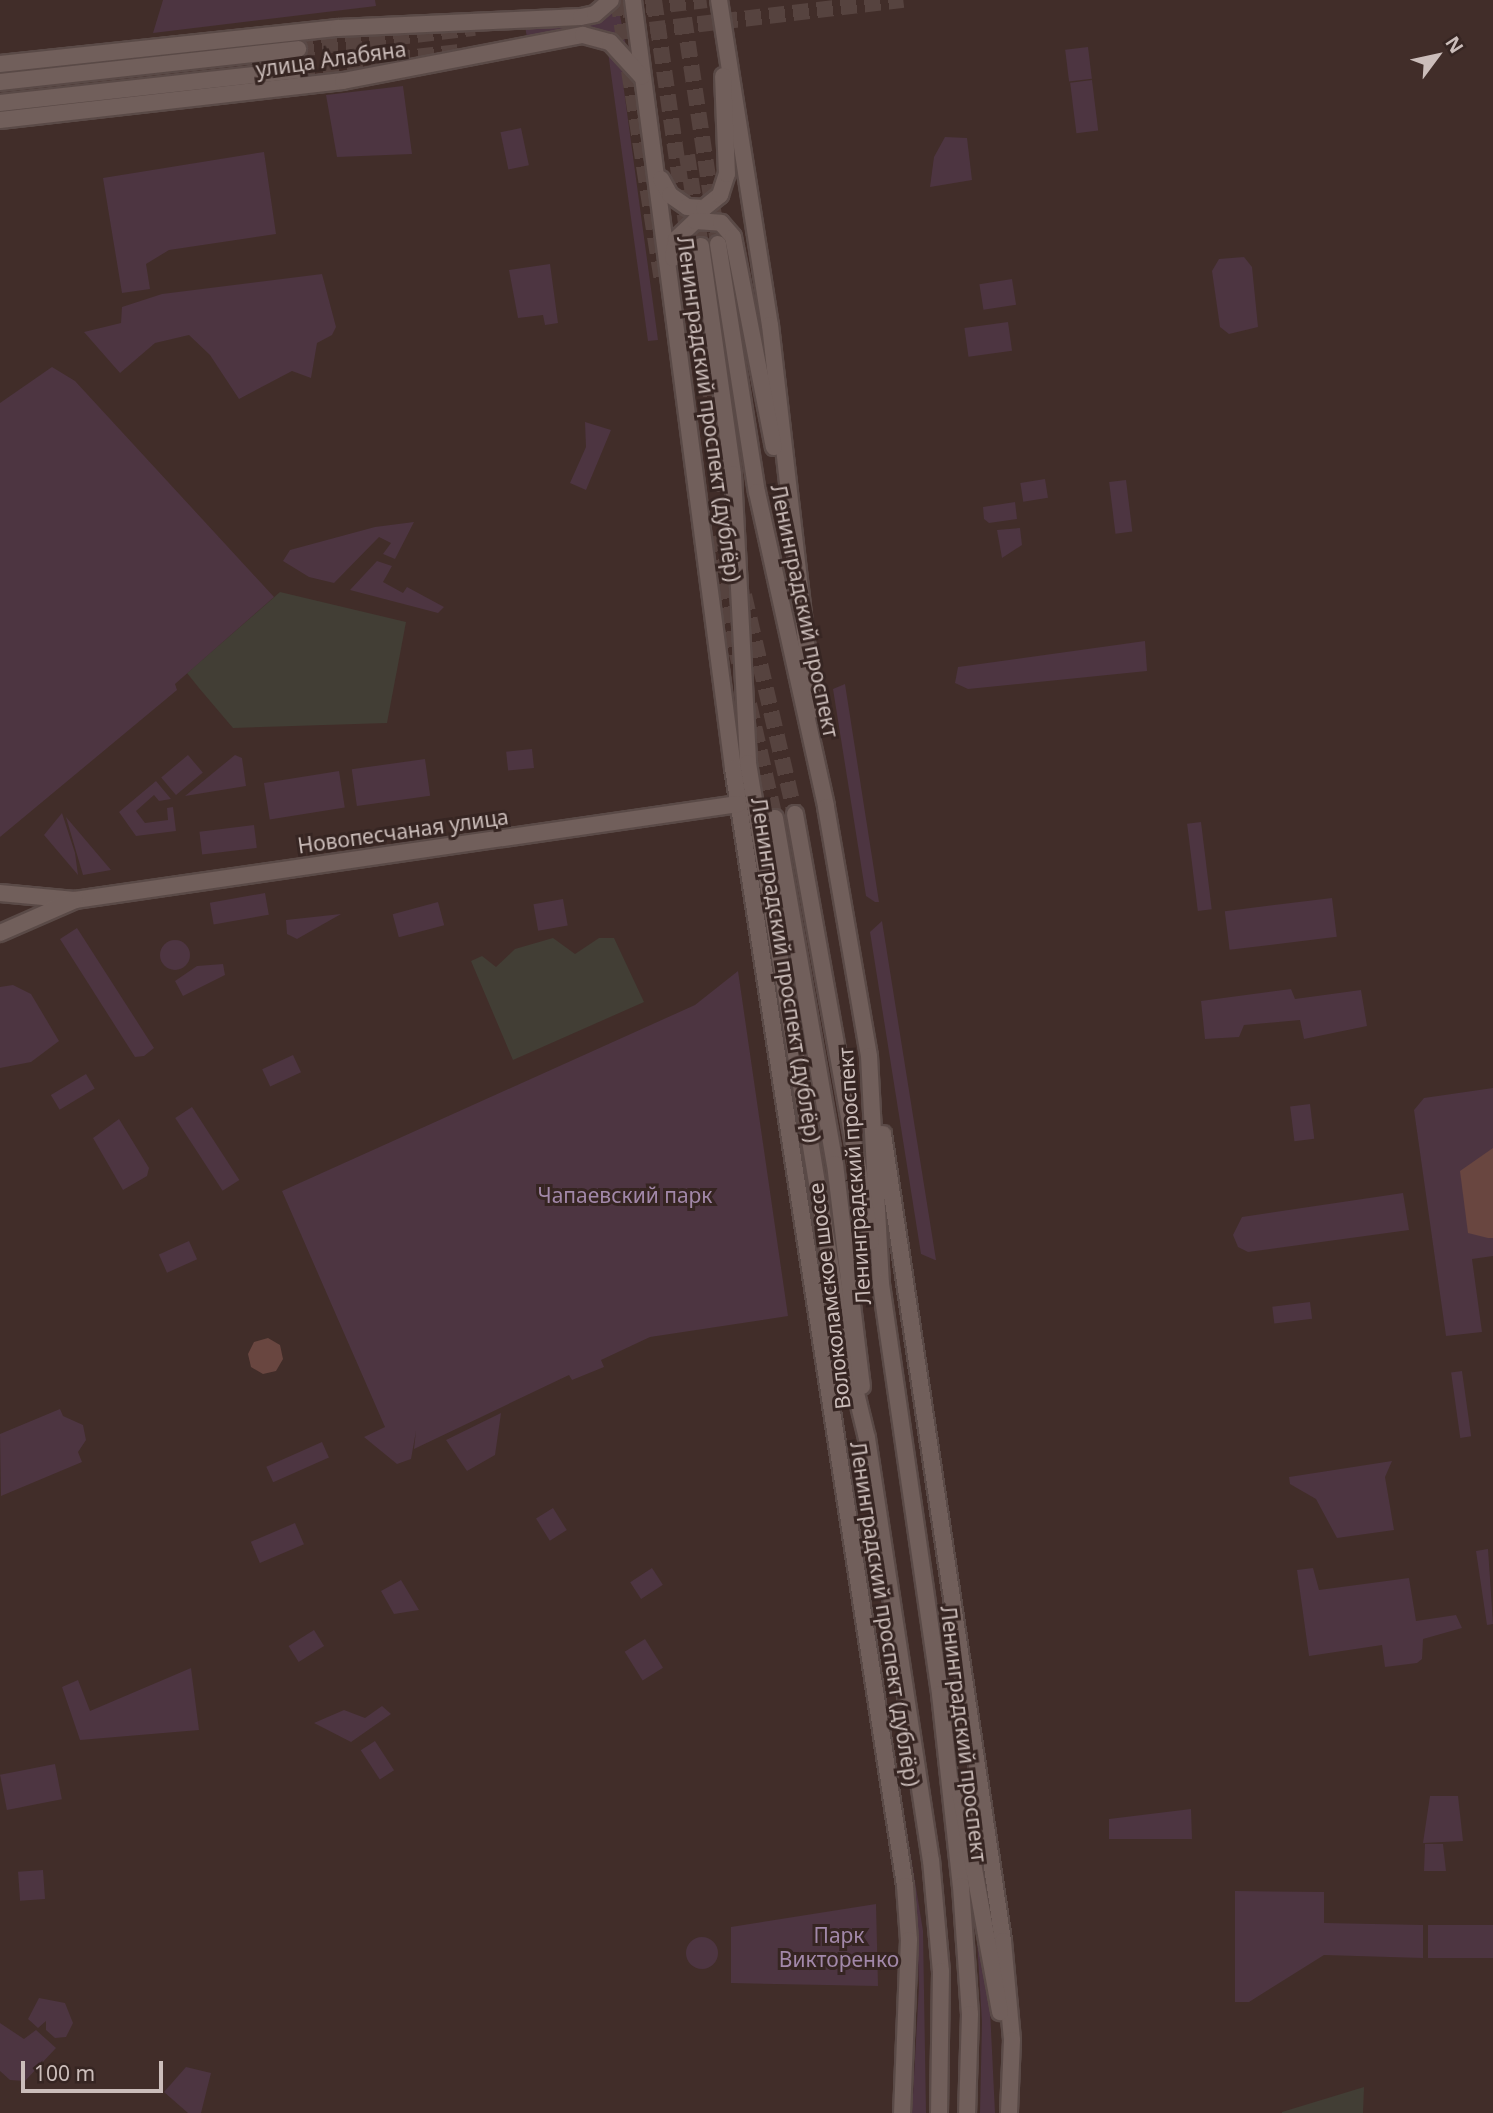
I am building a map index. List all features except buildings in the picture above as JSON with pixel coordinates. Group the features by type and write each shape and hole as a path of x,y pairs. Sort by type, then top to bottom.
{"main road":[{"name":"улица Алабяна","path":"0,64 338,28 581,17 595,14 611,0"},
{"name":"Ленинградский проспект (дублёр)","path":"633,0 738,804 905,1886 909,1940 902,2113"},
{"path":"719,1 770,325 789,514 826,807"},
{"path":"654,156 664,188 678,203 704,208 720,195 727,174 724,31"},
{"name":"улица Алабяна","path":"0,120 343,81 583,35 604,38 618,47 644,83"},
{"path":"0,82 298,49"},
{"path":"0,103 299,70"},
{"path":"671,293 674,248 681,231 702,219 721,223 736,245 789,514"},
{"name":"Ленинградский проспект","path":"939,2110 942,1999 934,1894 867,1438 842,1335 749,775 733,474 709,245 757,492 826,807 869,1056 881,1284 940,1694 968,1968 967,2113"},
{"name":"Новопесчаная улица","path":"0,893 75,900 738,804"},
{"name":"Волоколамское шоссе","path":"795,814 881,1284"},
{"name":"Волоколамское шоссе","path":"775,818 835,1164 858,1332 867,1438"},
{"name":"Новопесчаная улица","path":"0,933 75,900"},
{"path":"869,1056 907,1277 936,1512 1003,1941 1012,2040 1009,2113"},
{"path":"940,1694 978,1875 1010,2073"}],"shaded area":[{"path":"280,592 406,622 387,723 233,728 199,688 187,673"},
{"path":"553,938 575,954 599,938 614,938 644,1002 513,1060 471,961 482,956 496,967 515,949"},
{"path":"1493,1148 1493,1238 1488,1238 1468,1233 1460,1171"},
{"path":"268,1338 280,1345 283,1359 276,1371 263,1374 251,1367 248,1354 254,1342"},
{"path":"1364,2087 1363,2113 1282,2113 1282,2112"}],"green space":[{"path":"163,0 375,0 376,6 153,33"},
{"path":"617,0 626,46 593,28 527,38 525,26"},
{"path":"1088,47 1092,79 1069,82 1065,50"},
{"path":"608,52 622,65 628,82 623,83 658,340 648,341"},
{"path":"1092,80 1098,131 1076,133 1070,83"},
{"path":"403,86 412,154 337,157 326,95"},
{"path":"521,128 529,165 508,170 500,132"},
{"path":"945,137 967,138 972,180 930,187 934,157"},
{"path":"264,152 276,234 169,250 146,264 150,289 122,293 103,178"},
{"path":"1244,257 1252,267 1258,327 1229,334 1220,327 1212,271 1219,259"},
{"path":"550,264 558,323 545,325 543,315 518,318 509,270"},
{"path":"322,274 336,327 332,335 317,343 311,378 292,371 239,399 210,355 189,335 155,343 120,373 84,332 121,323 122,307 162,294"},
{"path":"1012,279 1016,305 983,310 979,284"},
{"path":"1008,322 1012,351 968,357 964,328"},
{"path":"52,367 75,381 274,597 175,684 177,690 0,837 0,403"},
{"path":"585,422 611,430 586,490 570,483 586,447"},
{"path":"1045,479 1048,498 1023,502 1020,483"},
{"path":"1126,480 1132,532 1115,534 1109,482"},
{"path":"1015,502 1017,519 989,523 984,519 983,507"},
{"path":"414,522 395,559 383,554 391,543 379,537 334,583 309,577 283,561 290,550 375,527"},
{"path":"1020,528 1022,545 1002,558 997,530"},
{"path":"377,561 392,566 383,582 403,593 407,587 444,607 438,613 350,590"},
{"path":"1145,641 1147,671 968,689 955,683 958,667"},
{"path":"845,684 879,902 866,896 833,689"},
{"path":"532,749 534,768 508,771 506,752"},
{"path":"188,755 203,773 176,795 161,777"},
{"path":"235,755 242,758 246,786 185,796"},
{"path":"425,759 430,796 357,806 352,769"},
{"path":"339,771 345,808 270,819 264,783"},
{"path":"156,781 171,799 159,801 154,795 136,811 145,823 168,820 167,808 173,807 176,831 136,836 119,812"},
{"path":"62,813 75,853 78,875 44,835"},
{"path":"66,817 111,870 83,875"},
{"path":"1201,822 1212,909 1198,911 1187,824"},
{"path":"254,825 257,848 202,855 199,832"},
{"path":"265,893 269,915 214,924 210,903"},
{"path":"1332,898 1337,937 1230,950 1225,911"},
{"path":"563,899 568,926 538,931 533,904"},
{"path":"438,902 444,925 399,937 393,914"},
{"path":"341,914 297,939 287,934 286,920"},
{"path":"882,921 936,1260 921,1254 870,932"},
{"path":"77,928 154,1048 144,1056 135,1057 60,939"},
{"path":"175,940 186,944 190,955 186,966 175,970 164,966 160,955 164,944"},
{"path":"223,964 225,975 183,996 175,981 197,966"},
{"name":"Чапаевский парк","path":"738,971 788,1316 650,1337 601,1360 604,1367 572,1380 569,1375 414,1449 416,1431 411,1459 397,1464 364,1437 385,1427 282,1191 695,1005"},
{"path":"13,985 31,994 59,1041 31,1062 0,1068 0,987"},
{"path":"1291,989 1295,999 1361,990 1367,1026 1304,1039 1300,1020 1244,1025 1239,1037 1205,1039 1201,1001"},
{"path":"293,1055 301,1072 270,1087 262,1069"},
{"path":"86,1074 95,1089 60,1110 51,1095"},
{"path":"1493,1088 1493,1256 1472,1259 1482,1332 1446,1336 1414,1110 1424,1098"},
{"path":"1310,1104 1314,1139 1294,1141 1290,1106"},
{"path":"192,1107 239,1180 223,1191 175,1118"},
{"path":"119,1119 149,1168 147,1176 123,1190 93,1138"},
{"path":"1403,1193 1409,1230 1248,1252 1238,1247 1233,1235 1242,1217"},
{"path":"189,1241 197,1259 167,1273 159,1254"},
{"path":"1310,1302 1312,1319 1274,1324 1272,1307"},
{"path":"1462,1371 1471,1436 1460,1438 1451,1373"},
{"path":"60,1409 63,1416 83,1425 86,1440 78,1452 82,1462 1,1496 0,1434"},
{"path":"501,1413 495,1455 467,1471 446,1440"},
{"path":"322,1442 329,1458 273,1482 266,1467"},
{"path":"1392,1461 1385,1477 1394,1530 1337,1538 1316,1499 1290,1484 1289,1477"},
{"path":"553,1508 567,1530 550,1541 536,1519"},
{"path":"295,1523 304,1544 260,1563 251,1542"},
{"path":"1488,1549 1493,1624 1487,1625 1476,1551"},
{"path":"652,1568 663,1585 641,1599 630,1582"},
{"path":"1313,1568 1319,1590 1409,1578 1416,1621 1456,1615 1462,1628 1423,1639 1422,1659 1417,1663 1385,1667 1382,1645 1309,1656 1297,1570"},
{"path":"401,1580 419,1610 394,1614 381,1591"},
{"path":"314,1630 324,1646 299,1662 289,1646"},
{"path":"645,1639 663,1668 643,1681 625,1652"},
{"path":"191,1668 199,1730 80,1740 62,1687 78,1680 90,1711"},
{"path":"883,1685 923,1931 926,2113 912,2113 919,1986 917,1932"},
{"path":"382,1706 391,1714 351,1742 314,1723 344,1710 365,1718"},
{"path":"375,1741 394,1770 380,1780 361,1750"},
{"path":"55,1764 62,1799 7,1810 0,1775"},
{"path":"1430,1796 1458,1796 1463,1841 1423,1843"},
{"path":"1191,1809 1192,1839 1109,1839 1109,1819"},
{"path":"1425,1844 1443,1844 1446,1871 1424,1871"},
{"path":"43,1870 45,1899 20,1901 18,1872"},
{"path":"1235,1891 1324,1892 1324,1923 1423,1925 1423,1958 1324,1955 1249,2002 1235,2002"},
{"name":"Парк Викторенко","path":"876,1904 878,1986 731,1983 731,1927"},
{"path":"976,1924 988,1968 995,2113 980,2113 982,2022"},
{"path":"1428,1925 1493,1925 1493,1958 1428,1958"},
{"path":"702,1937 713,1942 718,1953 713,1964 702,1969 691,1964 686,1953 691,1942"},
{"path":"39,1998 65,2003 73,2023 66,2037 55,2038 46,2030 46,2021 38,2028 28,2019"},
{"path":"0,2023 24,2039 36,2030 56,2048 25,2081 10,2080 0,2071"},
{"path":"186,2067 211,2073 201,2113 188,2113 164,2092"}],"tunnel":[{"path":"618,0 662,281"},
{"path":"654,0 730,529"},
{"path":"622,10 706,0"},
{"path":"650,30 903,0"},
{"path":"684,18 718,244"},
{"path":"298,49 475,28"},
{"path":"299,70 460,52"},
{"path":"687,155 701,246"},
{"path":"709,537 739,662"},
{"path":"744,595 795,814"},
{"path":"749,704 775,818"}]}
